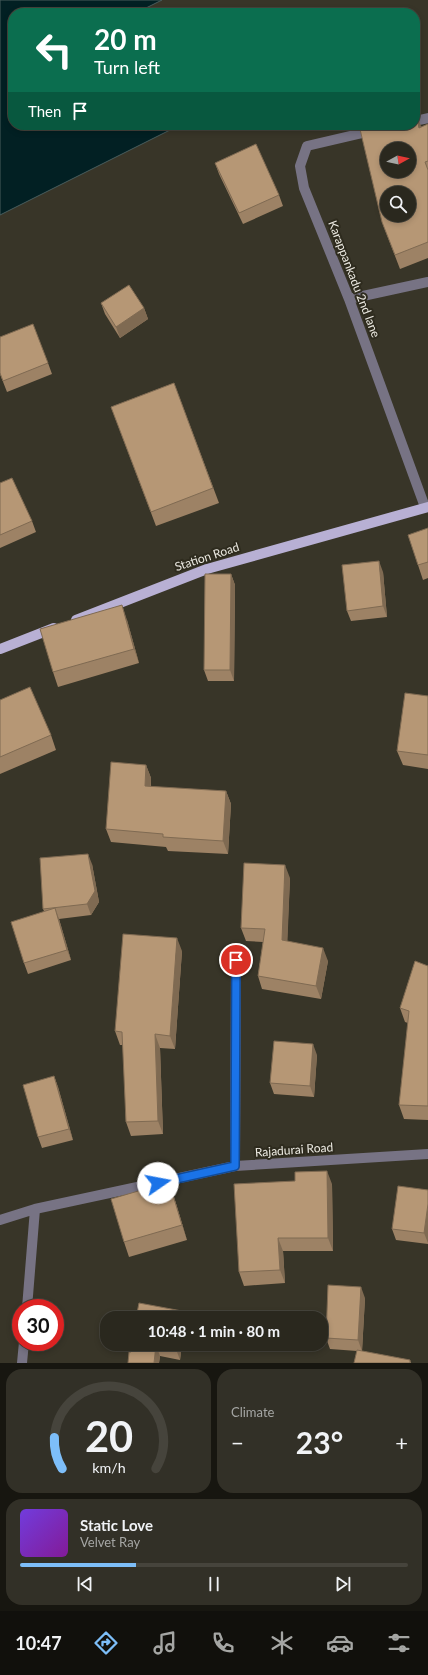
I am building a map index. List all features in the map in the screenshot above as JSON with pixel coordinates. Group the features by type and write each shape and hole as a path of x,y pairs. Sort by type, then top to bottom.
{"main road":[{"name":"Station Road","path":"0,649 207,569 427,507"}],"street":[{"name":"Karappankadu 2nd lane","path":"376,130 307,146 300,166 304,188 349,298 427,507"},
{"path":"349,298 428,282"},
{"path":"235,1166 236,960"},
{"name":"Rajadurai Road","path":"0,1220 35,1209 235,1166 428,1154"},
{"path":"28,1299 35,1209"},
{"path":"22,1363 23,1351"}],"water":[{"path":"0,0 162,0 146,8 8,8 8,130 170,130 0,215"}],"building":[{"path":"428,124 428,161 425,162 428,170 428,242 395,255 382,222 416,222 416,186 380,186 380,214 360,130 420,130 420,128"},
{"path":"256,144 279,195 239,213 215,163"},
{"path":"129,285 144,308 116,327 101,303"},
{"path":"33,324 48,363 3,381 0,373 0,337"},
{"path":"174,383 213,488 151,512 111,407"},
{"path":"12,478 32,521 0,535 0,483"},
{"path":"428,528 428,562 418,565 408,535"},
{"path":"379,561 383,606 347,611 342,565"},
{"path":"205,574 231,574 230,670 204,670"},
{"path":"122,605 134,649 53,672 40,629"},
{"path":"30,687 51,735 0,757 0,700"},
{"path":"405,693 428,696 428,755 397,751"},
{"path":"111,762 146,765 145,786 226,791 223,841 163,837 163,834 106,829"},
{"path":"88,854 95,891 87,904 43,909 40,858"},
{"path":"244,863 285,865 282,940 323,948 316,986 258,976 265,929 241,928"},
{"path":"55,908 67,950 24,963 11,922"},
{"path":"123,934 177,938 170,1036 155,1034 158,1121 126,1122 122,1032 115,1031"},
{"path":"415,961 428,966 428,1106 399,1105 409,1011 400,1008"},
{"path":"274,1041 313,1044 310,1086 270,1083"},
{"path":"54,1076 69,1129 38,1137 23,1085"},
{"path":"327,1171 328,1238 278,1238 280,1270 239,1272 234,1184 295,1181 295,1172"},
{"path":"169,1182 182,1225 124,1242 111,1199"},
{"path":"398,1186 428,1190 428,1204 424,1233 392,1229"},
{"path":"328,1285 361,1287 358,1340 328,1338"},
{"path":"139,1303 182,1311 137,1311"},
{"path":"357,1350 410,1360 410,1363 354,1363"},
{"path":"155,1351 154,1363 128,1363 129,1352"}],"route":[{"path":"158,1183 235,1166 236,960"}]}
